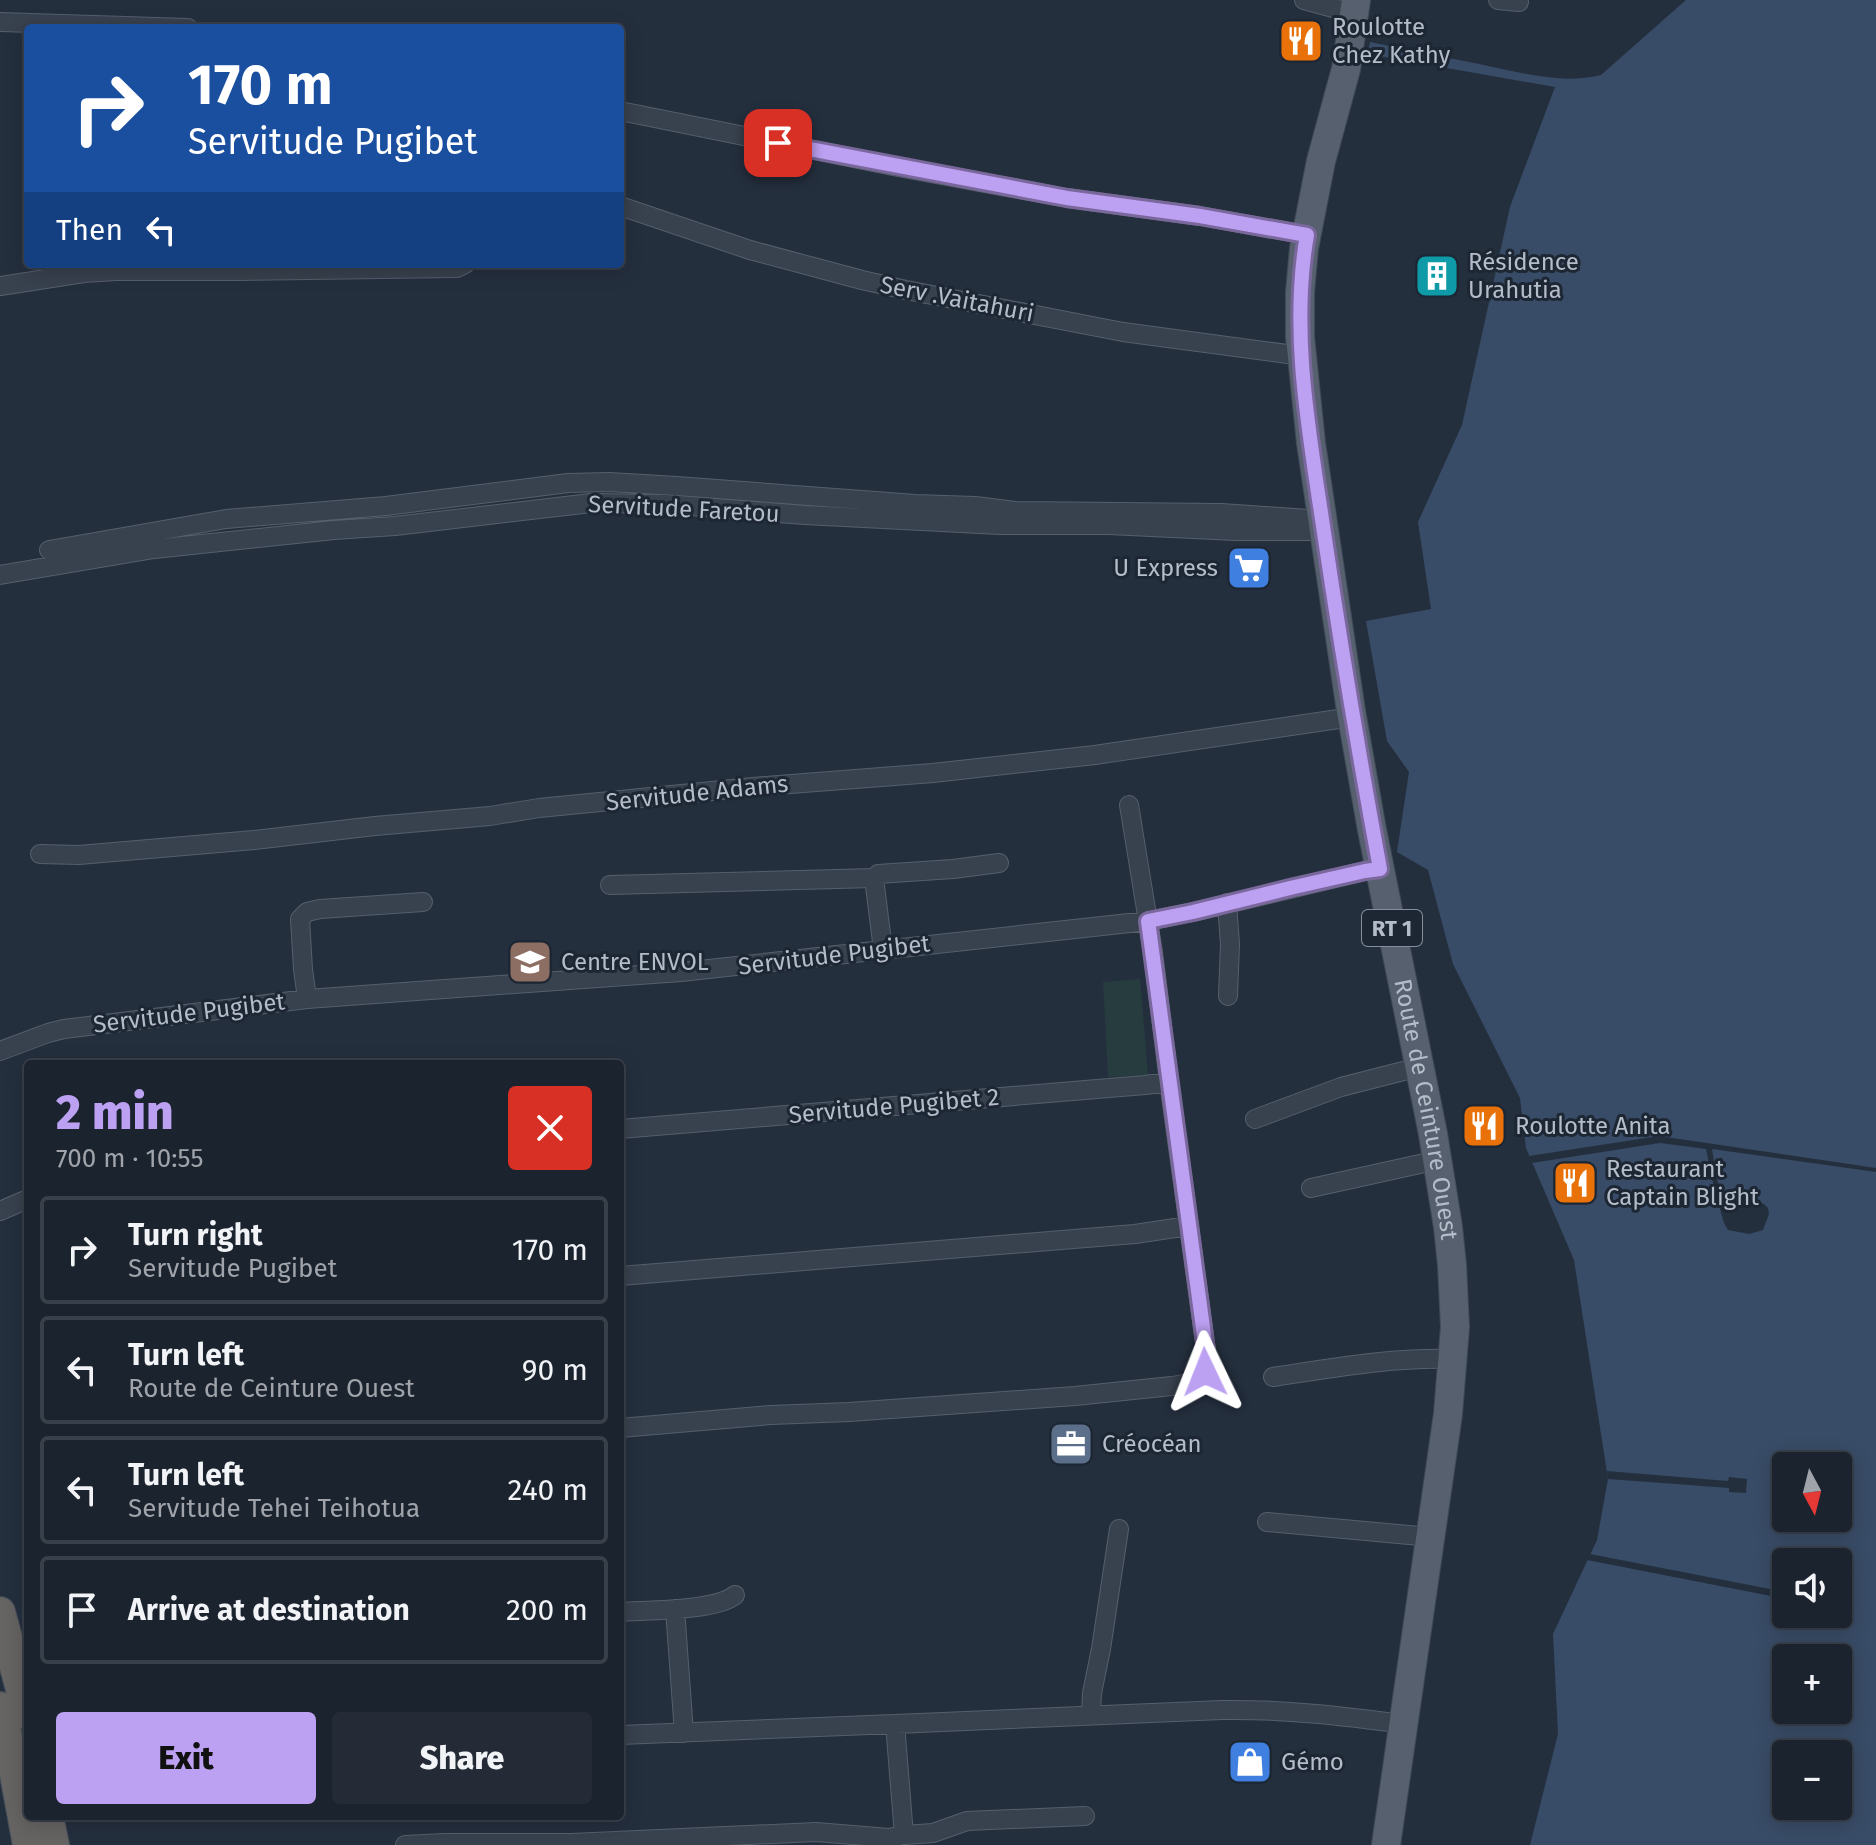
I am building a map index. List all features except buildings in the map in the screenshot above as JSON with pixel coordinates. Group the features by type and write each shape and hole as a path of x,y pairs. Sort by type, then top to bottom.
{"highway":[{"path":"0,1612 24,1700"},
{"path":"0,1707 28,1845"},
{"path":"49,1820 54,1845"}],"main road":[{"name":"Route de Ceinture Ouest","path":"1355,7 1346,69 1321,161 1307,235 1300,292 1300,337 1311,443 1352,717 1438,1160 1452,1265 1455,1327 1448,1414 1386,1845"}],"street":[{"path":"1304,0 1355,7"},
{"path":"1498,0 1519,2"},
{"path":"0,22 63,24"},
{"path":"624,112 1052,195 1307,235"},
{"name":"Serv .Vaitahuri","path":"624,207 750,250 891,287 1123,332 1302,356"},
{"path":"0,286 84,273 457,268"},
{"name":"Servitude Faretou","path":"49,550 226,519 386,506 568,483 609,482 1015,511 1221,513 1323,526"},
{"name":"Servitude Faretou","path":"0,575 154,549 591,503 665,504 1000,525 1109,525 1236,531 1323,526"},
{"name":"Servitude Adams","path":"40,854 93,854 254,840 490,816 539,808 933,773 1095,755 1352,717"},
{"path":"624,1428 1125,1392 1196,1382 1205,1372 1206,1350 1148,921 1129,805"},
{"path":"610,885 874,878 885,873 999,863"},
{"name":"Servitude Pugibet","path":"0,1051 48,1033 76,1027 307,999 681,972 1148,921 1380,869"},
{"path":"874,878 882,942 879,949"},
{"path":"307,999 300,919 307,912 423,902"},
{"path":"1227,903 1230,944 1228,996"},
{"path":"1255,1119 1341,1087 1419,1067"},
{"name":"Servitude Pugibet 2","path":"624,1129 1169,1082"},
{"path":"1311,1188 1438,1160"},
{"path":"0,1211 24,1201"},
{"path":"624,1276 1135,1234 1188,1226"},
{"path":"1273,1377 1387,1360 1453,1359"},
{"path":"1267,1522 1431,1537"},
{"path":"1091,1714 1119,1529"},
{"path":"624,1612 714,1604 735,1595"},
{"path":"675,1609 684,1733"},
{"path":"624,1735 1255,1709 1403,1724"},
{"path":"895,1724 904,1835"},
{"path":"405,1845 571,1843 816,1832 889,1838 933,1833 967,1821 1085,1816"}],"green space":[{"path":"1140,979 1148,1075 1108,1077 1103,982"}],"water":[{"path":"1686,0 1876,0 1876,1845 1530,1845 1558,1734 1553,1634 1597,1540 1608,1479 1574,1260 1526,1148 1520,1098 1453,964 1428,870 1397,852 1409,772 1387,741 1366,621 1431,609 1418,522 1462,425 1510,207 1555,87 1368,54 1370,42 1540,76 1586,78 1601,75"}],"pier":[{"path":"1659,1136 1876,1168 1876,1172 1712,1149 1723,1196 1764,1204 1768,1208 1763,1230 1749,1234 1728,1230 1724,1223 1706,1149 1660,1143 1532,1163 1529,1156"},
{"path":"1607,1471 1728,1481 1729,1477 1747,1479 1746,1493 1729,1492 1729,1488 1608,1479"},
{"path":"1590,1554 1772,1589 1772,1596 1587,1560"}],"place":[{"name":"Roulotte Chez Kathy","path":"1301,41"},
{"name":"Résidence Urahutia","path":"1437,276"},
{"name":"U Express","path":"1249,568"},
{"name":"Centre ENVOL","path":"530,962"},
{"name":"Roulotte Anita","path":"1484,1126"},
{"name":"Restaurant Captain Blight","path":"1575,1183"},
{"name":"Créocéan","path":"1071,1444"},
{"name":"Gémo","path":"1250,1762"}],"route":[{"path":"778,143 1067,198 1200,216 1307,235 1300,292 1300,337 1311,443 1351,711 1380,869 1148,921 1206,1350 1205,1372"}]}
